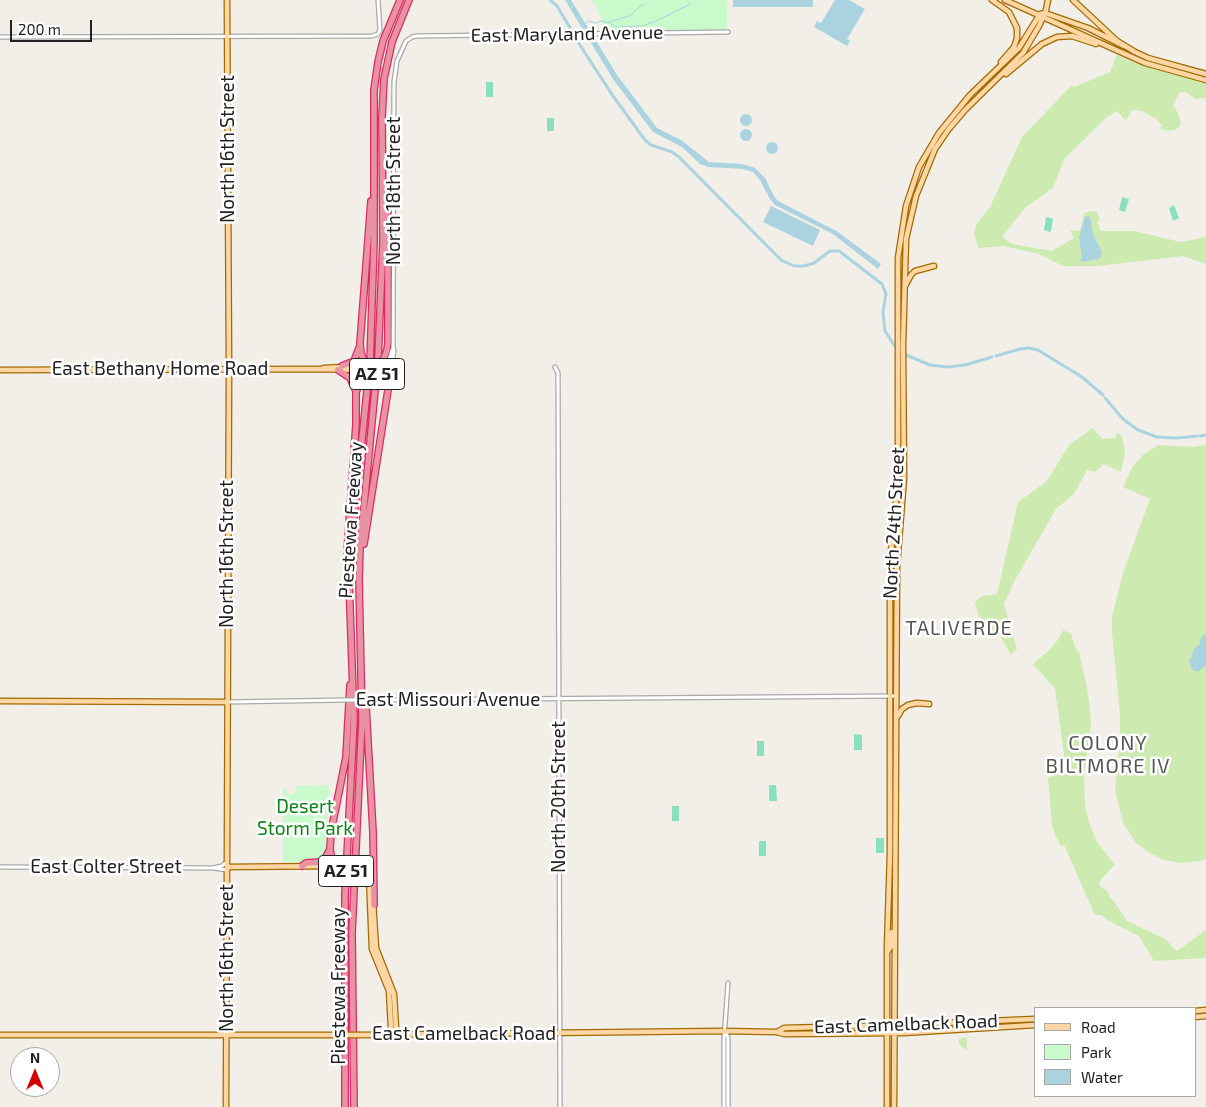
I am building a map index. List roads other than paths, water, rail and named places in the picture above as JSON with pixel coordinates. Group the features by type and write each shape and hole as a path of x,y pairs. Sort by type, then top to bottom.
{"highway":[{"name":"Piestewa Freeway","path":"345,1107 345,894 353,739 349,580 370,362 374,242 375,76 383,41 400,0"},
{"name":"Piestewa Freeway","path":"354,1107 352,933 362,757 359,580 362,526 378,359 382,252 382,117 384,79 392,42 409,0"},
{"path":"349,580 346,571 356,393 360,380 384,358 388,342 388,241 386,181 383,167"},
{"path":"356,393 352,380 340,368 354,362 360,343 374,169"},
{"path":"360,343 384,386 386,397"},
{"path":"359,580 362,572 365,533 386,397 388,372 373,368"},
{"path":"351,636 349,648 348,739 345,766 333,816 330,849 334,866 362,865 371,862 373,856"},
{"path":"362,682 366,698 374,905"},
{"path":"302,866 306,863 324,860 330,849"}],"main road":[{"name":"North 16th Street","path":"226,1107 227,0"},
{"path":"992,0 1011,14 1017,32 1017,38 1012,50 994,72"},
{"path":"1005,0 1042,15 1145,64 1206,80"},
{"path":"1042,15 1048,0"},
{"path":"1073,0 1124,46"},
{"path":"1042,15 1096,31 1148,58 1206,74"},
{"name":"North 24th Street","path":"891,1107 894,1095 895,1033 897,561 904,478 903,358 898,258 904,215 920,167 930,146 963,102 1019,48 1042,15"},
{"name":"North 24th Street","path":"891,1107 888,1033 890,558 898,478 898,354 901,345 909,222 916,196 932,154 952,125 972,102 1023,53 1032,40 1042,15"},
{"path":"990,86 1042,44 1057,37 1076,37 1120,53"},
{"path":"932,154 943,127 952,125"},
{"path":"904,287 915,271 934,266"},
{"name":"East Bethany Home Road","path":"0,370 373,368"},
{"path":"890,610 896,610"},
{"name":"East Missouri Avenue","path":"0,701 227,702"},
{"path":"896,720 901,711 908,705 917,703 929,704"},
{"path":"362,865 372,872 376,948 394,994 396,1028 394,1034"},
{"path":"362,865 369,875 372,949 389,991 391,1028 394,1034"},
{"name":"East Colter Street","path":"227,866 334,866"},
{"path":"895,896 888,950 895,965"},
{"name":"East Camelback Road","path":"778,1032 784,1028 888,1026 1034,1019"},
{"path":"949,1031 967,1023"},
{"name":"East Camelback Road","path":"0,1035 338,1035 726,1031 778,1032 784,1034 895,1033 1034,1025"}],"street":[{"path":"0,37 372,36 378,34 380,27 378,0"},
{"name":"East Maryland Avenue","path":"408,39 418,36 728,32"},
{"name":"North 18th Street","path":"373,368 394,351 394,82 398,56 402,45 408,39"},
{"name":"North 18th Street","path":"373,368 390,360 393,346"},
{"name":"North 20th Street","path":"555,368 558,372 560,1107"},
{"name":"East Missouri Avenue","path":"227,702 896,696"},
{"name":"East Colter Street","path":"213,868 227,866"},
{"name":"East Colter Street","path":"0,867 213,868 227,866"},
{"path":"726,1107 728,983"}],"water":[{"path":"565,0 571,0 617,75 657,128 681,140 709,162 742,164 755,168 765,178 778,201 838,232 881,264 878,269 833,234 775,205 753,172 743,169 708,167 700,164 682,147 653,132 613,79"},
{"path":"733,0 813,0 813,7 733,7"},
{"path":"835,0 849,0 865,9 847,39 850,41 847,46 814,27 817,21 821,23"},
{"path":"746,114 752,120 746,126 740,120"},
{"path":"746,129 752,135 746,141 740,135"},
{"path":"772,142 778,148 772,154 766,148"},
{"path":"771,206 820,230 813,246 763,222"},
{"path":"1088,216 1091,220 1093,235 1102,252 1101,257 1098,259 1083,262 1080,261 1082,257 1079,238 1085,217"},
{"path":"1206,634 1206,665 1199,671 1195,671 1192,669 1189,660 1193,650 1199,645 1202,636"}],"waterway":[{"path":"550,0 557,6 572,31"},
{"path":"609,22 629,16 643,4"},
{"path":"586,23 602,21 616,27 642,26 690,4"},
{"path":"576,39 613,96 645,140 651,145 672,152 679,157 781,260 794,266 804,266 814,263 830,251 839,251 882,284 886,294 883,312 885,331 896,348"},
{"path":"996,356 1020,349 1038,350 1082,377 1103,395"},
{"path":"906,355 930,365 948,367 965,365 992,357"},
{"path":"1105,398 1123,419 1138,430 1157,437 1197,436"},
{"path":"1200,436 1206,435"}],"district":[{"name":"TALIVERDE","path":"959,628"},
{"name":"COLONY BILTMORE IV","path":"1108,754"}],"park label":[{"name":"Desert Storm Park","path":"305,818"}]}
